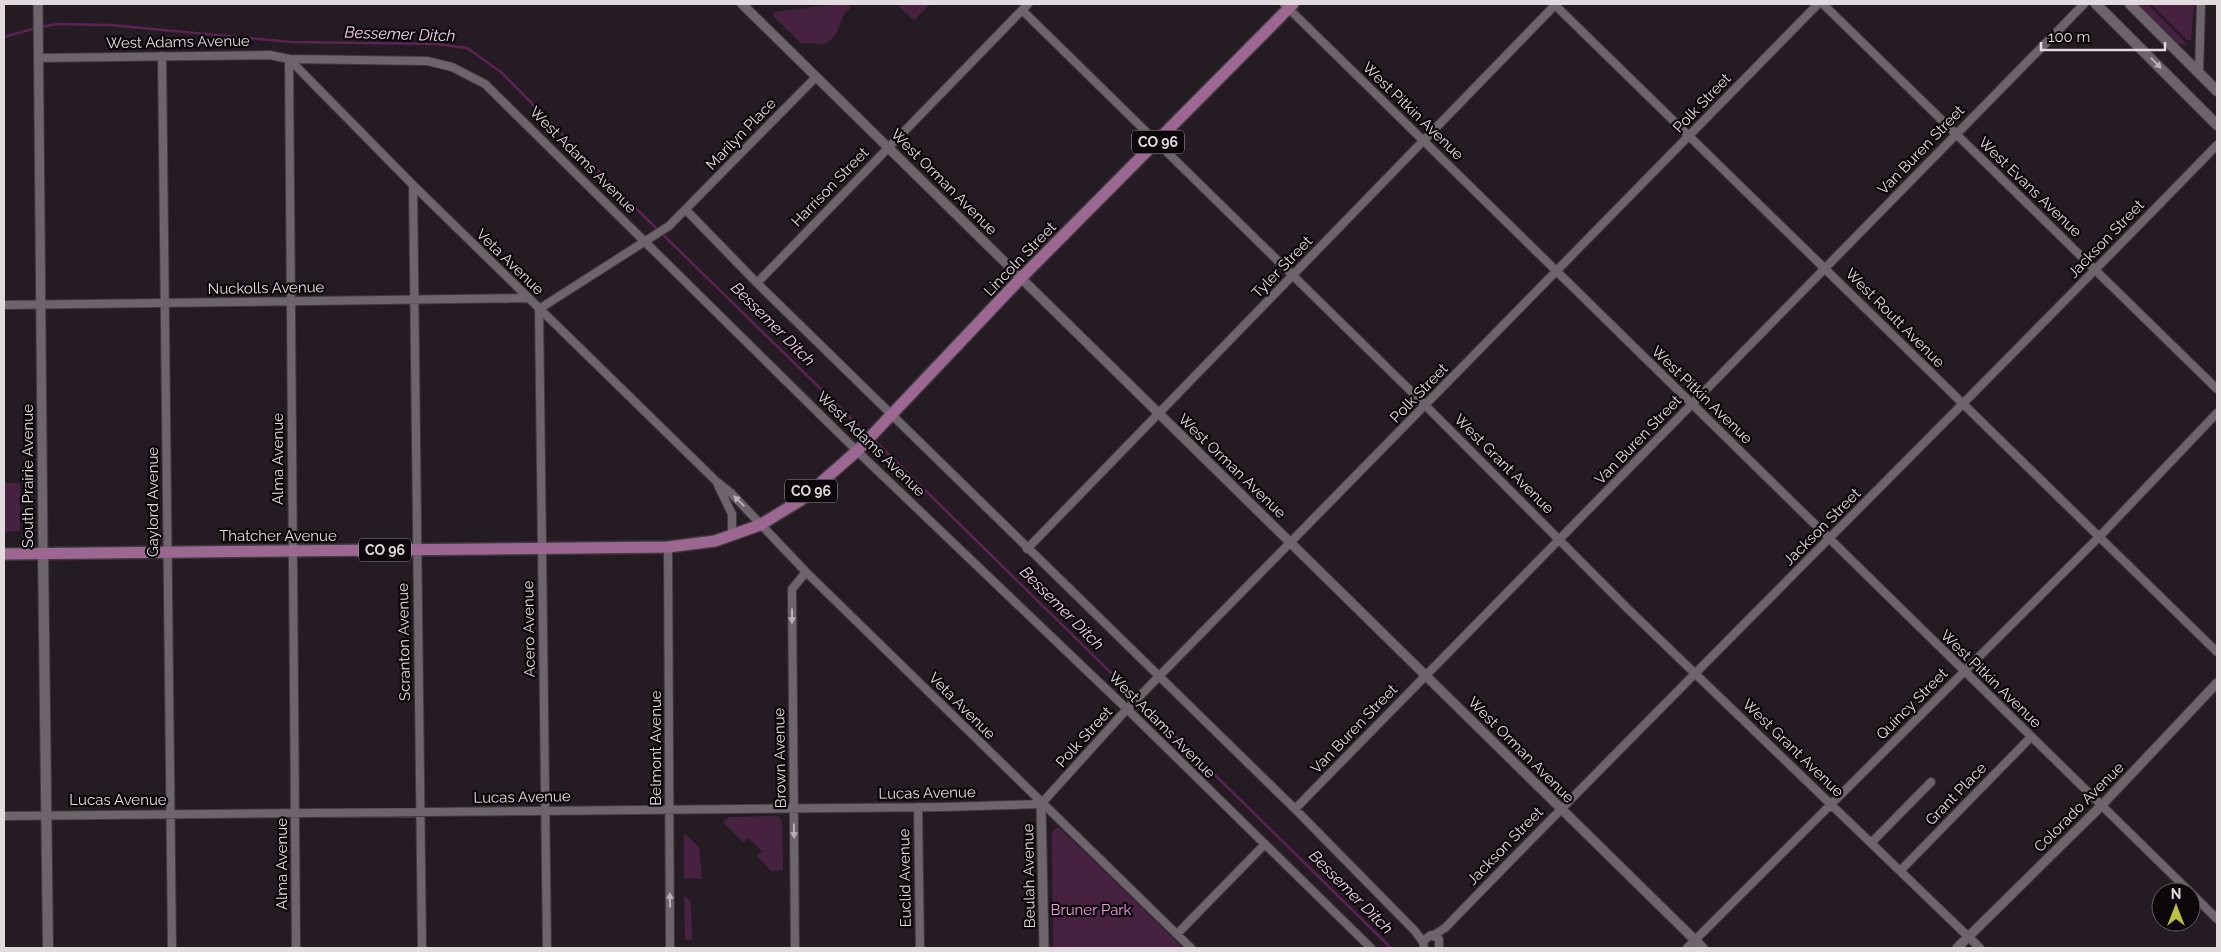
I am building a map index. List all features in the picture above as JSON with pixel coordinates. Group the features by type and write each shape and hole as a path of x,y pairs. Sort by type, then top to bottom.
{"main road":[{"path":"2096,4 2217,124"},
{"path":"2130,4 2217,91"},
{"name":"Lincoln Street","path":"760,525 801,500 861,447 1021,278 1158,142 1288,5"},
{"name":"Thatcher Avenue","path":"4,554 668,548 715,541 760,525"},
{"name":"South Prairie Avenue","path":"43,553 48,948"}],"street":[{"name":"South Prairie Avenue","path":"38,4 43,553"},
{"name":"West Orman Avenue","path":"742,4 1703,948"},
{"name":"Harrison Street","path":"757,283 1028,4"},
{"name":"West Routt Avenue","path":"1555,4 2217,652"},
{"name":"Tyler Street","path":"1027,549 1555,4"},
{"name":"Polk Street","path":"1042,804 1159,677 1818,4"},
{"name":"West Evans Avenue","path":"1823,4 2217,389"},
{"name":"Van Buren Street","path":"1295,809 2084,4"},
{"path":"2199,72 2201,4"},
{"name":"West Pitkin Avenue","path":"1288,5 1423,141 2179,882"},
{"name":"West Grant Avenue","path":"1022,10 1560,538 1627,608 1980,948"},
{"name":"West Adams Avenue","path":"38,55 270,55 289,59 427,61 452,68 485,84 645,241 861,447 1264,845 1371,948"},
{"name":"Gaylord Avenue","path":"162,56 172,948"},
{"name":"Veta Avenue","path":"289,59 413,186 716,481 736,498 806,572 1191,948"},
{"name":"Alma Avenue","path":"289,59 296,948"},
{"name":"Marilyn Place","path":"645,241 669,226 686,210 816,77"},
{"name":"Jackson Street","path":"1431,944 1560,808 2096,270 2217,144"},
{"name":"Scranton Avenue","path":"413,186 422,948"},
{"name":"West Adams Avenue","path":"686,210 888,418 1027,549 1431,944"},
{"path":"539,309 645,241"},
{"name":"Nuckolls Avenue","path":"4,305 528,298"},
{"name":"Acero Avenue","path":"539,309 546,810 546,948"},
{"name":"Quincy Street","path":"1687,948 2098,537 2217,413"},
{"name":"Veta Avenue","path":"716,481 732,514 732,536"},
{"name":"Belmont Avenue","path":"668,548 670,948"},
{"name":"Brown Avenue","path":"795,948 792,589 806,572"},
{"name":"Colorado Avenue","path":"1957,948 2101,806 2217,683"},
{"name":"Grant Place","path":"1900,871 2031,737"},
{"path":"1871,843 1931,782"},
{"name":"Lucas Avenue","path":"4,816 47,814 918,807 1042,804"},
{"name":"Beulah Avenue","path":"1042,804 1044,948"},
{"name":"Euclid Avenue","path":"918,807 920,948"},
{"path":"1177,934 1264,845"},
{"name":"West Pitkin Avenue","path":"2201,904 2217,919"}],"green space":[{"path":"849,4 850,8 843,17 835,35 825,44 801,43 773,16 774,12"},
{"path":"902,4 930,4 914,20 899,7"},
{"path":"2138,4 2147,4 2186,45 2179,44"},
{"path":"2151,4 2194,4 2191,40 2187,40"},
{"path":"4,483 20,483 20,531 4,532"},
{"path":"778,816 782,821 783,870 771,871 757,856 762,851 748,838 743,842 723,822 729,817"},
{"name":"Bruner Park","path":"1056,828 1060,828 1183,948 1053,948 1052,832"},
{"path":"684,833 699,847 702,879 684,878"},
{"path":"684,894 691,902 692,940 685,940"}],"waterway":[{"name":"Bessemer Ditch","path":"41,27 57,24 110,25 291,42 437,44 467,48 501,72 611,184 868,435"},
{"name":"Bessemer Ditch","path":"4,37 36,28"},
{"name":"Bessemer Ditch","path":"872,438 1391,948"}]}
